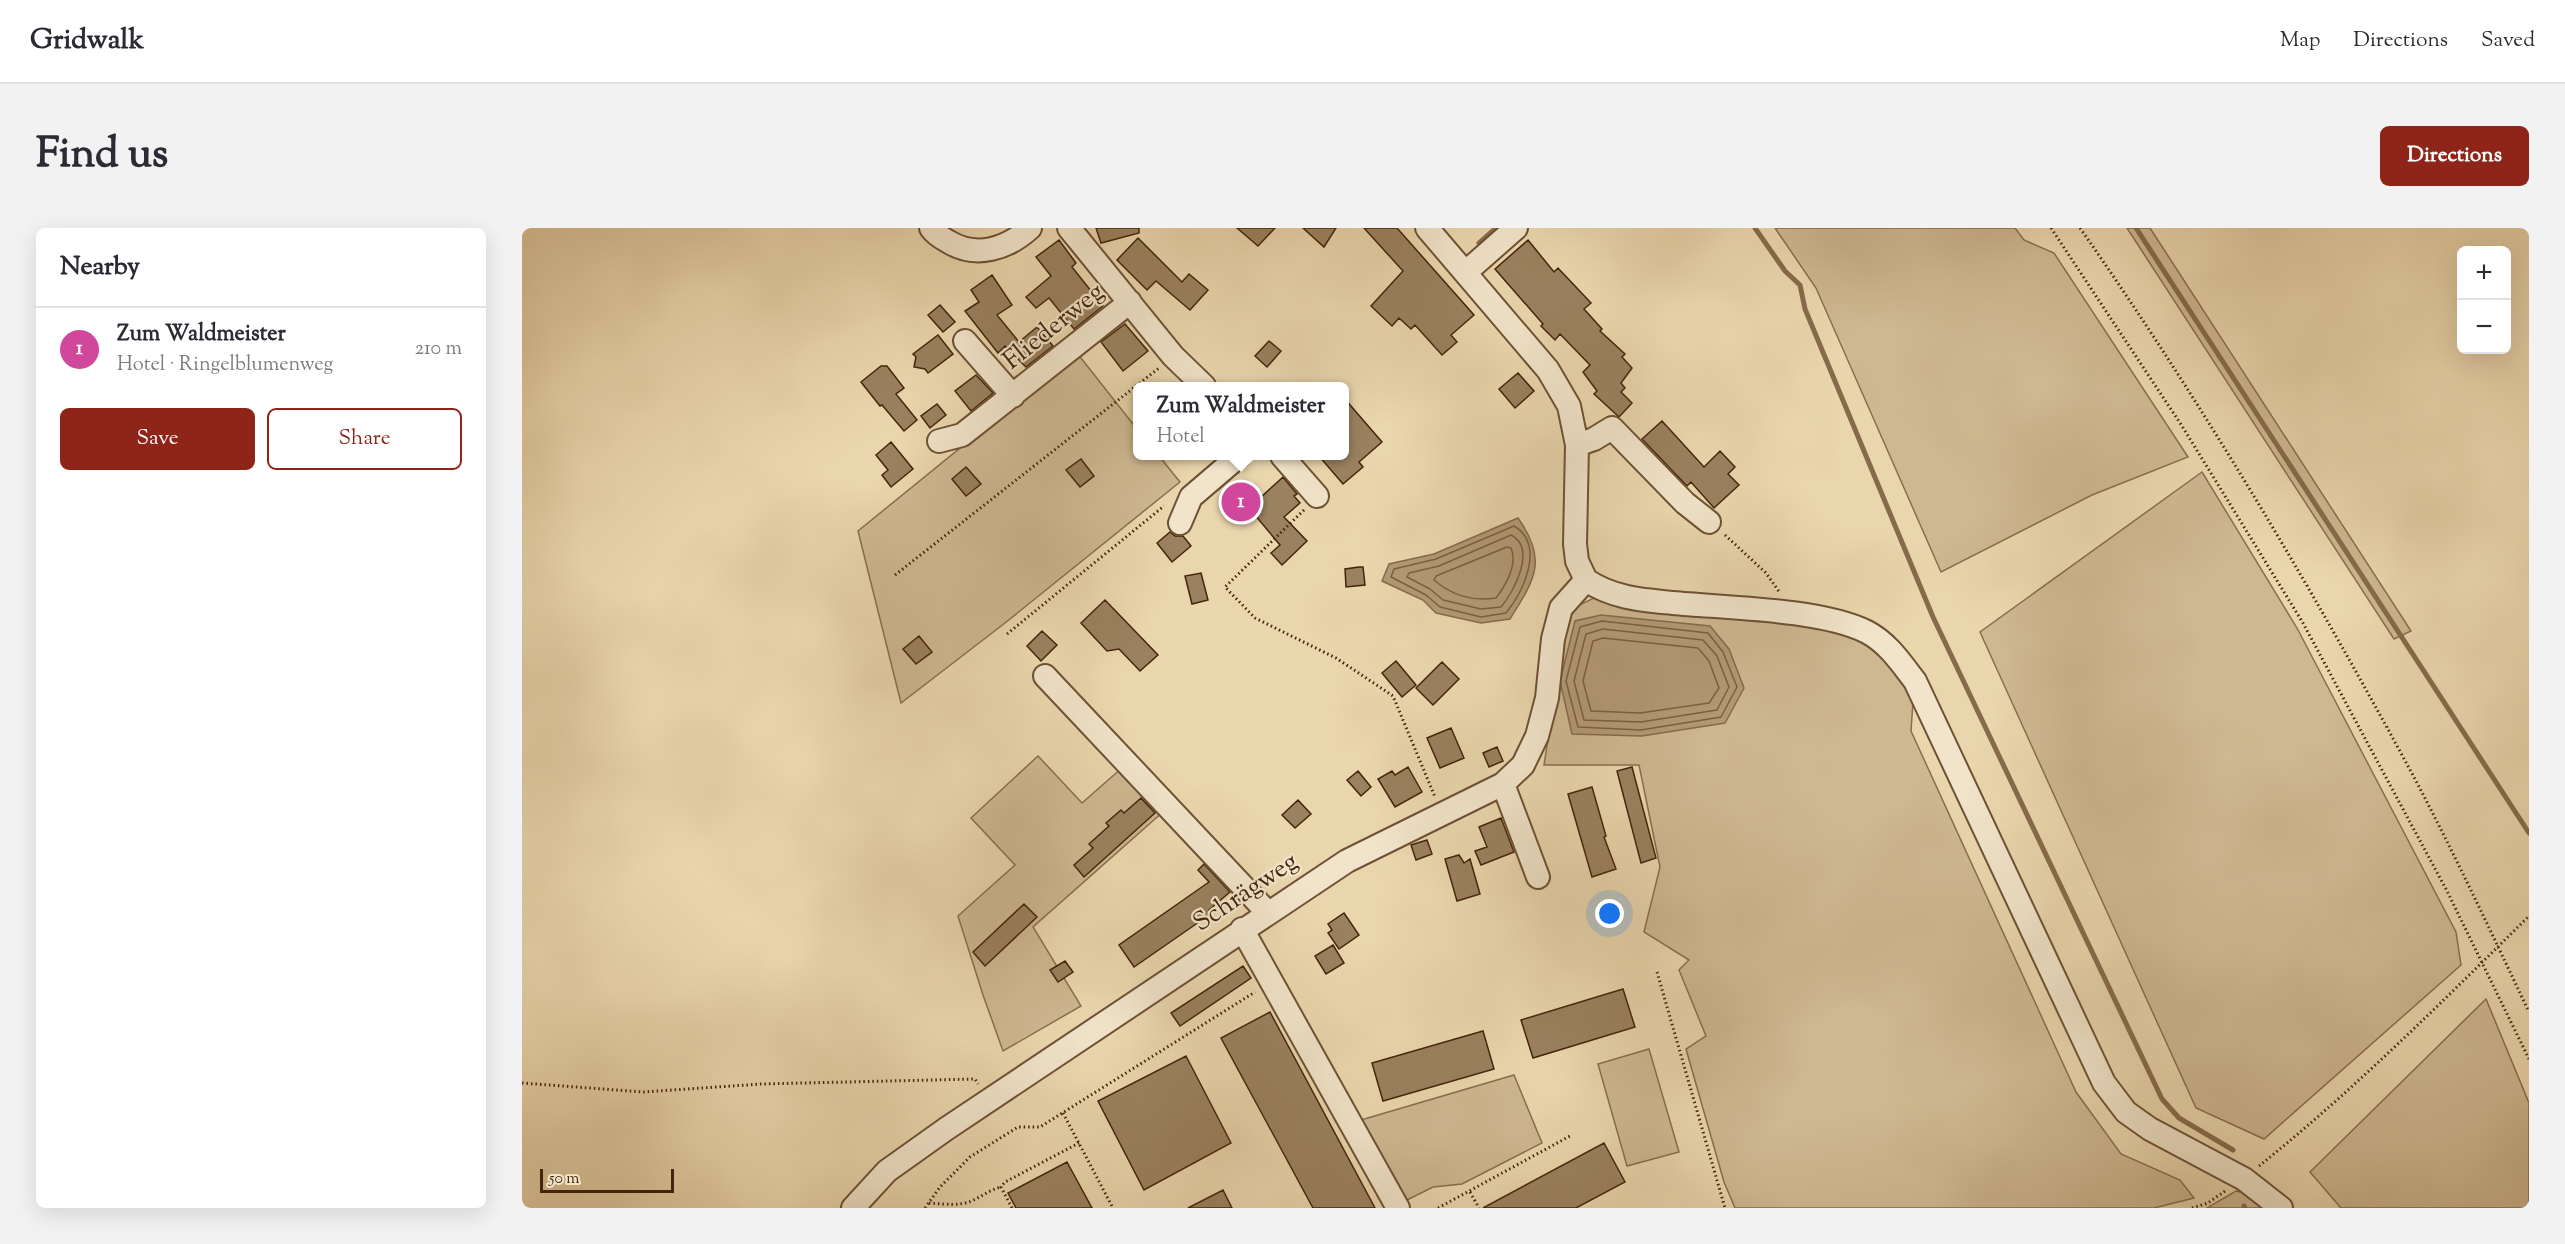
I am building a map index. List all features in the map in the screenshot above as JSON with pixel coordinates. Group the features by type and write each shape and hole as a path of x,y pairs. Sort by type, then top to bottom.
{"street":[{"path":"931,228 935,234 960,249 983,252 1005,245 1030,228"},
{"path":"1070,228 1130,302 1167,361 1197,382"},
{"path":"1427,228 1548,370 1569,406 1577,445 1575,544 1577,561 1586,580 1604,592 1648,600 1785,613 1835,621 1867,632 1885,645 1915,681 2104,1083 2126,1112 2151,1129 2244,1179 2281,1208"},
{"path":"1466,272 1516,228"},
{"name":"Fliederweg","path":"939,441 962,435 1130,302"},
{"name":"Fliederweg","path":"965,341 1013,396"},
{"path":"1577,445 1594,440 1612,428 1685,503 1709,522"},
{"path":"1180,523 1191,497 1234,460"},
{"path":"1286,460 1317,496"},
{"name":"Schrägweg","path":"853,1208 856,1202 887,1171 1242,929 1347,861 1503,784 1523,765 1538,736 1547,698 1553,639 1561,608 1586,580"},
{"path":"1045,676 1268,913"},
{"path":"1503,784 1538,877"},
{"path":"1242,929 1398,1208"}],"path":[{"path":"2051,228 2182,426 2303,623 2397,795 2529,1059"},
{"path":"2080,228 2206,418 2319,608 2416,781 2529,1012"},
{"path":"1140,382 1167,361"},
{"path":"895,575 1133,388"},
{"path":"1317,496 1225,587 1255,618 1336,658 1392,696 1441,813"},
{"path":"1007,634 1170,501 1191,497"},
{"path":"1709,522 1766,573 1779,591 1785,613"},
{"path":"2192,1208 2208,1203 2244,1179 2301,1133 2438,1007 2529,916"},
{"path":"1657,972 1725,1208"},
{"path":"926,1208 940,1187 970,1157 1018,1127 1040,1126 1063,1113 1272,982"},
{"path":"522,1083 643,1092 761,1084 975,1079 989,1100"},
{"path":"1063,1113 1113,1208"},
{"path":"1438,1208 1570,1136"},
{"path":"929,1203 969,1202 1001,1187 1012,1177 1079,1143"},
{"path":"1001,1187 1012,1208"},
{"path":"1470,1192 1479,1208"}],"shaded area":[{"path":"1775,228 2015,228 2024,240 2054,253 2188,457 2092,495 1941,572 1816,288"},
{"path":"2127,228 2150,228 2411,631 2394,639"},
{"path":"1077,353 1133,424 1133,460 1162,460 1180,482 1005,623 901,703 858,531"},
{"path":"2202,472 2297,628 2456,932 2461,965 2264,1139 2196,1108 1980,632"},
{"path":"1594,598 1615,604 1783,623 1852,634 1882,654 1900,677 1913,702 1911,731 2076,1092 2121,1154 2180,1180 2194,1198 2154,1208 1735,1208 1724,1182 1686,1049 1706,1036 1679,970 1689,960 1644,932 1660,867 1639,765 1544,765 1567,617 1577,606"},
{"path":"1038,756 1082,803 1123,767 1164,811 1033,927 1081,1006 1003,1051 958,916 1015,865 971,818"},
{"path":"2486,999 2529,1103 2529,1208 2341,1208 2310,1172"},
{"path":"1649,1049 1679,1152 1627,1166 1598,1064"},
{"path":"1514,1075 1542,1143 1462,1184 1433,1187 1405,1201 1361,1120"},
{"path":"2236,1191 2247,1194 2268,1208 2207,1208"}],"water":[{"path":"1518,518 1533,546 1535,569 1526,592 1510,619 1481,623 1436,613 1423,600 1382,581 1389,564 1434,554"},
{"path":"1601,615 1710,626 1729,649 1744,688 1725,723 1642,736 1572,734 1560,681 1575,621"}],"building":[{"path":"1096,228 1139,228 1139,233 1101,243"},
{"path":"1237,228 1275,228 1258,246"},
{"path":"1303,228 1336,228 1324,247"},
{"path":"1364,228 1397,228 1474,315 1451,335 1457,342 1442,355 1415,325 1411,329 1399,318 1392,326 1371,306 1403,271"},
{"path":"1138,238 1182,282 1189,274 1208,290 1190,310 1156,281 1147,290 1117,260"},
{"path":"1059,240 1076,263 1072,267 1103,306 1074,329 1049,298 1036,308 1026,297 1051,276 1036,257"},
{"path":"1528,240 1554,272 1558,268 1591,303 1584,309 1602,329 1600,331 1625,354 1622,357 1632,368 1621,383 1625,388 1621,392 1632,403 1619,417 1594,394 1597,391 1583,372 1590,365 1560,334 1555,340 1541,326 1543,324 1495,269"},
{"path":"992,275 1012,305 997,315 1019,342 1037,327 1053,346 1026,367 1005,346 998,353 965,311 979,302 971,290"},
{"path":"940,305 955,322 943,332 928,315"},
{"path":"1125,324 1148,351 1123,371 1101,342"},
{"path":"938,335 953,354 928,373 925,369 914,367 916,357 913,354"},
{"path":"1269,341 1281,351 1267,367 1255,356"},
{"path":"881,366 887,366 904,388 896,394 917,420 904,431 861,382"},
{"path":"1518,373 1534,391 1515,408 1499,389"},
{"path":"976,375 993,393 971,411 955,391"},
{"path":"937,404 946,415 930,428 921,416"},
{"path":"1349,404 1382,442 1359,462 1363,467 1343,484 1322,460 1349,460"},
{"path":"1662,421 1704,467 1720,451 1735,467 1728,474 1739,485 1714,508 1691,482 1687,486 1642,439"},
{"path":"891,442 913,469 891,487 882,475 888,470 876,455"},
{"path":"1081,459 1094,476 1080,487 1066,470"},
{"path":"966,467 981,484 966,496 952,479"},
{"path":"1283,477 1297,494 1294,496 1300,503 1284,517 1307,541 1282,565 1271,553 1280,545 1249,508"},
{"path":"1170,532 1175,536 1183,536 1191,546 1172,562 1157,543"},
{"path":"1363,567 1365,585 1346,587 1345,569"},
{"path":"1201,573 1208,600 1192,604 1185,576"},
{"path":"1105,600 1158,655 1140,671 1119,649 1107,651 1081,623"},
{"path":"1042,631 1057,645 1041,661 1027,646"},
{"path":"919,636 932,652 916,664 903,649"},
{"path":"1396,661 1416,685 1402,697 1382,673"},
{"path":"1442,662 1459,679 1433,705 1416,688"},
{"path":"1451,728 1464,758 1440,768 1427,738"},
{"path":"1497,747 1503,761 1489,767 1483,753"},
{"path":"1408,767 1422,792 1395,807 1378,779 1392,771 1395,775"},
{"path":"1632,767 1656,858 1641,863 1617,771"},
{"path":"1358,771 1371,787 1361,796 1347,780"},
{"path":"1592,787 1606,836 1604,837 1616,869 1592,877 1568,794"},
{"path":"1141,798 1155,813 1084,877 1074,865 1093,848 1089,844 1109,826 1106,823 1121,810 1124,813"},
{"path":"1298,800 1311,814 1295,828 1282,815"},
{"path":"1501,818 1514,852 1481,865 1475,851 1487,847 1479,827"},
{"path":"1427,840 1432,854 1416,860 1411,845"},
{"path":"1459,855 1464,863 1470,859 1480,894 1457,901 1445,859"},
{"path":"1204,864 1230,892 1209,910 1212,913 1134,967 1119,945 1209,882 1198,870"},
{"path":"1024,904 1037,917 985,966 973,952"},
{"path":"1344,913 1359,935 1339,949 1328,933 1332,930 1328,924"},
{"path":"1333,945 1344,963 1326,974 1315,956"},
{"path":"1065,961 1073,972 1058,982 1050,970"},
{"path":"1243,966 1251,978 1180,1026 1171,1013"},
{"path":"1623,989 1635,1027 1533,1058 1521,1020"},
{"path":"1270,1012 1375,1208 1313,1208 1221,1038"},
{"path":"1483,1031 1494,1069 1383,1101 1372,1063"},
{"path":"1186,1056 1231,1143 1144,1190 1098,1101"},
{"path":"1604,1143 1625,1182 1576,1208 1483,1208"},
{"path":"1067,1162 1092,1208 1016,1208 1008,1193"},
{"path":"1223,1190 1232,1208 1188,1208"}],"waterway":[{"path":"1479,243 1496,228"},
{"path":"1755,228 1785,271 1800,285 1805,309 1933,617 2162,1099 2179,1118 2233,1150"},
{"path":"2136,228 2529,833"}],"place":[{"name":"Zum Waldmeister","path":"1241,502"}]}
